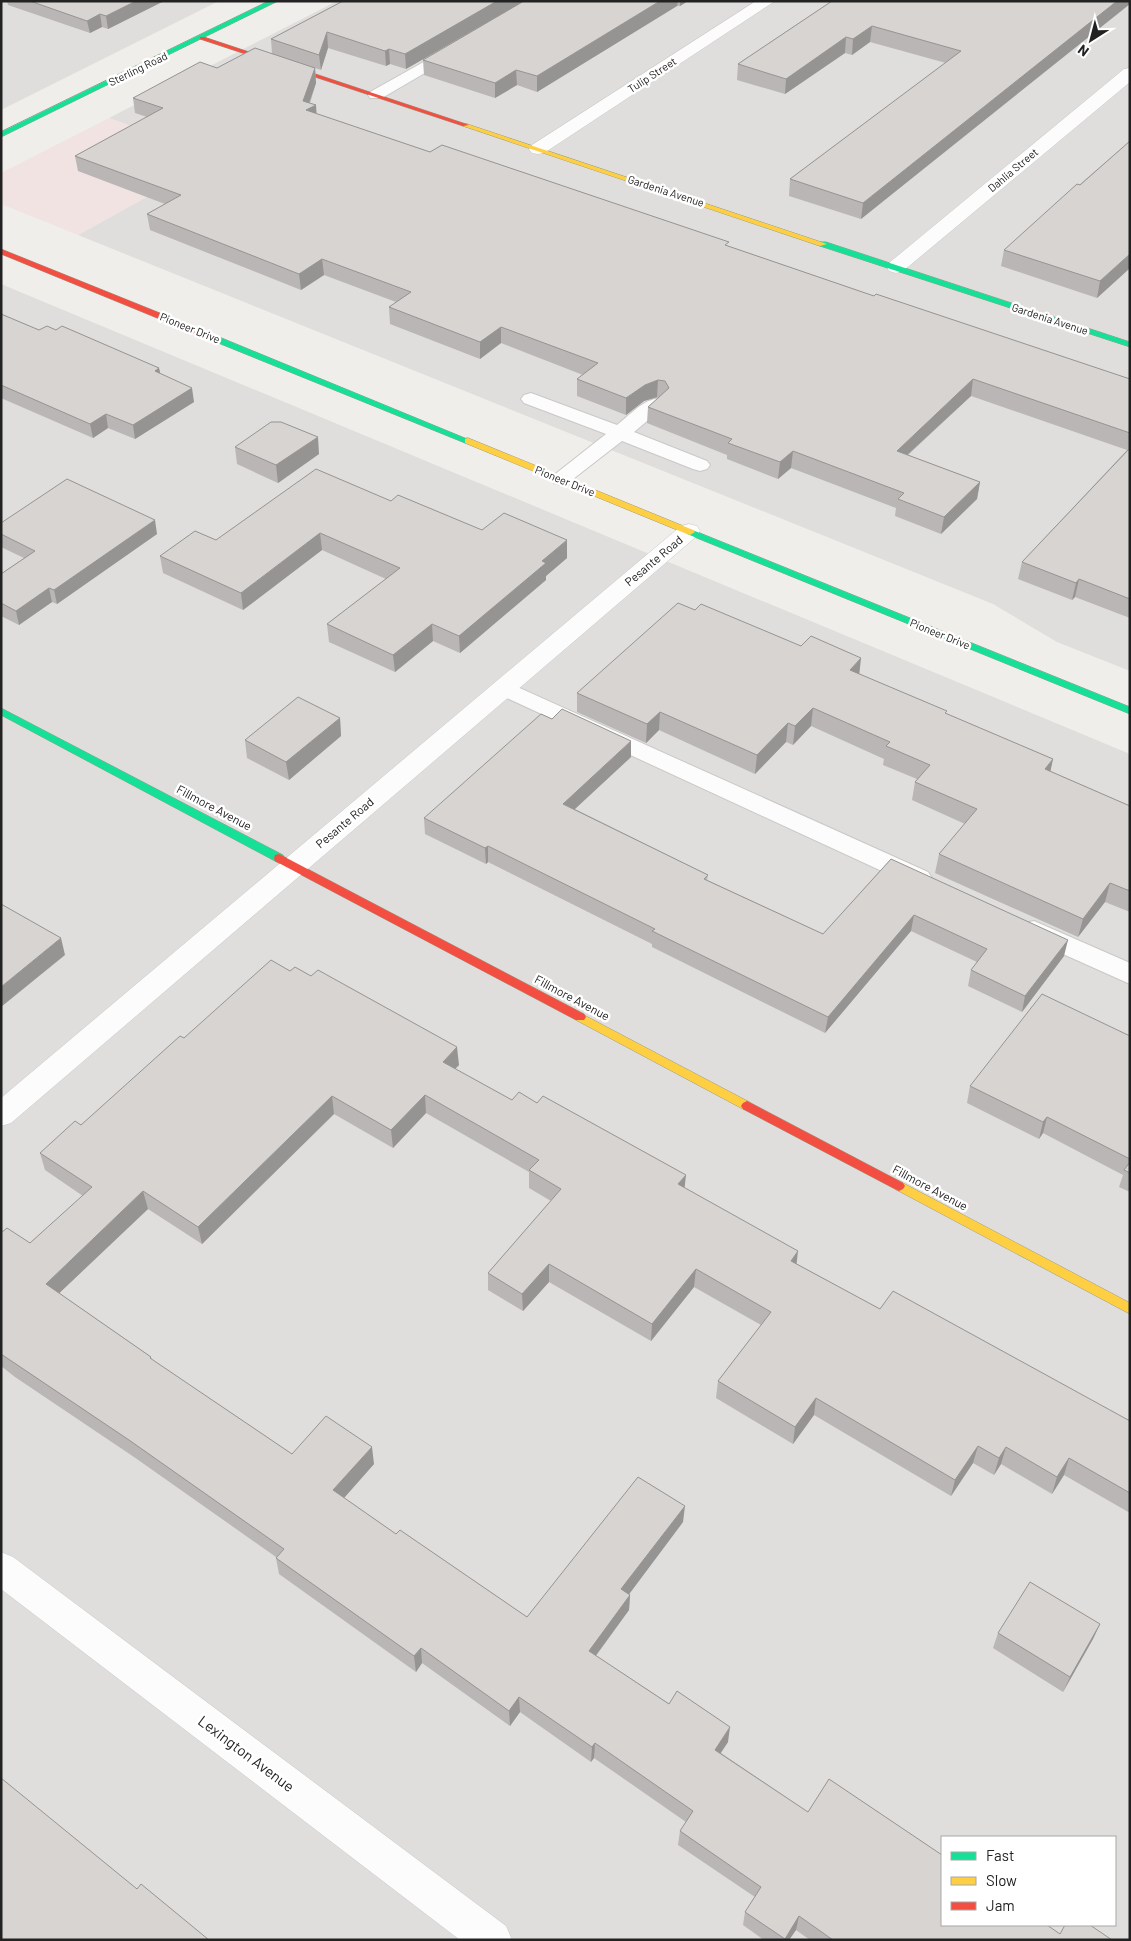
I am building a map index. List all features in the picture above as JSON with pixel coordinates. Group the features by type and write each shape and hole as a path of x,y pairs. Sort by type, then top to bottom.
{"street":[{"name":"Sterling Road","path":"1,135 275,1"},
{"name":"Tulip Street","path":"538,148 766,1"},
{"name":"Gardenia Avenue","path":"202,38 1130,345"},
{"name":"Dahlia Street","path":"896,267 1130,73"},
{"name":"Pioneer Drive","path":"1,250 1130,711"},
{"name":"Pesante Road","path":"1,1115 689,531"},
{"name":"Fillmore Avenue","path":"1,711 1130,1309"},
{"name":"Lexington Avenue","path":"1,1568 492,1940"}],"lane":[{"path":"376,95 471,41"},
{"path":"531,399 700,465"},
{"path":"561,479 657,402"},
{"path":"504,688 939,887"},
{"path":"1012,920 1130,974"}],"shaded area":[{"path":"1,1 219,1 1,110"},
{"path":"337,1 1130,1 1130,671 1057,642 993,604 78,235 217,158 109,118"},
{"path":"109,118 217,158 78,235 1,204 1,173"},
{"path":"1,284 1130,754 1130,1940 1,1940"}],"building":[{"path":"30,1 136,1 106,16 100,14 87,21"},
{"path":"343,1 497,1 405,54 389,49 385,51 327,32 319,55 271,39"},
{"path":"524,1 660,1 537,76 516,70 495,83 423,60"},
{"path":"832,1 1117,1 863,203 790,179 961,51 872,26 853,39 846,37 786,79 738,64"},
{"path":"255,48 315,68 303,101 316,105 306,110 430,152 442,145 729,242 725,245 874,296 876,294 1130,379 1130,433 973,379 897,451 980,482 944,517 898,499 904,493 793,451 780,462 728,443 732,439 648,407 669,388 665,381 658,380 645,385 626,398 577,379 598,363 501,327 480,342 389,307 411,292 322,259 299,274 147,214 181,195 75,156 163,108 133,98 200,62 217,68"},
{"path":"1130,141 1130,254 1100,281 1004,250 1077,184 1080,185"},
{"path":"1,314 39,330 47,326 56,330 62,326 159,368 155,371 192,388 133,425 106,414 90,424 1,385"},
{"path":"271,422 281,422 318,437 276,465 235,447"},
{"path":"1130,448 1130,599 1079,579 1076,583 1022,562"},
{"path":"316,469 391,501 398,495 482,530 504,513 567,540 542,561 546,563 459,636 432,624 393,655 327,624 400,568 320,533 241,593 160,556 195,531 216,540"},
{"path":"67,479 155,520 54,590 49,588 16,611 1,603 1,574 35,551 1,534 1,523"},
{"path":"678,603 695,610 701,604 801,646 811,636 861,658 850,670 1053,759 1045,769 1130,806 1130,891 1110,883 1083,919 939,854 977,809 915,782 930,765 886,746 890,742 813,708 795,726 788,723 757,755 660,712 647,724 577,693"},
{"path":"298,697 340,718 286,762 245,740"},
{"path":"562,709 631,741 563,804 708,875 704,879 823,934 891,859 1068,940 1025,996 971,970 987,949 914,915 828,1017 652,931 655,929 488,846 485,848 424,818 541,714 552,719"},
{"path":"1,904 61,938 1,987"},
{"path":"271,960 290,971 295,967 311,976 318,970 457,1047 443,1062 512,1100 519,1092 537,1103 543,1096 686,1175 678,1184 798,1251 791,1261 880,1309 893,1291 1130,1421 1130,1493 1069,1458 1057,1477 1006,1447 999,1458 978,1446 955,1480 816,1398 795,1427 718,1381 771,1312 696,1269 652,1324 549,1264 522,1294 488,1273 561,1189 529,1170 539,1160 425,1095 391,1130 332,1096 198,1227 143,1191 46,1284 150,1358 292,1454 326,1416 372,1447 333,1490 396,1534 400,1530 527,1617 638,1477 685,1506 621,1589 630,1595 589,1651 669,1704 677,1691 730,1727 715,1750 808,1812 829,1779 941,1854 941,1926 1048,1926 1060,1934 1064,1926 1091,1926 1112,1940 833,1940 799,1916 785,1939 745,1912 761,1887 680,1831 693,1811 595,1743 592,1747 519,1697 509,1711 421,1648 414,1656 276,1558 284,1549 129,1440 1,1354 1,1233 7,1228 30,1243 92,1187 40,1153 75,1121 81,1125 180,1036 184,1038"},
{"path":"1042,994 1130,1036 1130,1159 1047,1117 1043,1122 970,1086"},
{"path":"1130,1162 1130,1173 1124,1170"},
{"path":"1030,1582 1100,1624 1070,1677 998,1633"},
{"path":"1,1778 137,1889 141,1884 209,1940 1,1940"}],"traffic: fast":[{"path":"1,135 275,1"},
{"path":"823,244 1130,345"},
{"path":"204,334 468,441"},
{"path":"690,532 1130,711"},
{"path":"1,711 279,858"}],"traffic: slow":[{"path":"465,125 823,244"},
{"path":"468,441 690,532"},
{"path":"580,1017 747,1106"},
{"path":"899,1186 1130,1309"}],"traffic: jam":[{"path":"202,38 465,125"},
{"path":"1,251 204,334"},
{"path":"279,858 580,1017"},
{"path":"747,1106 899,1186"}]}
